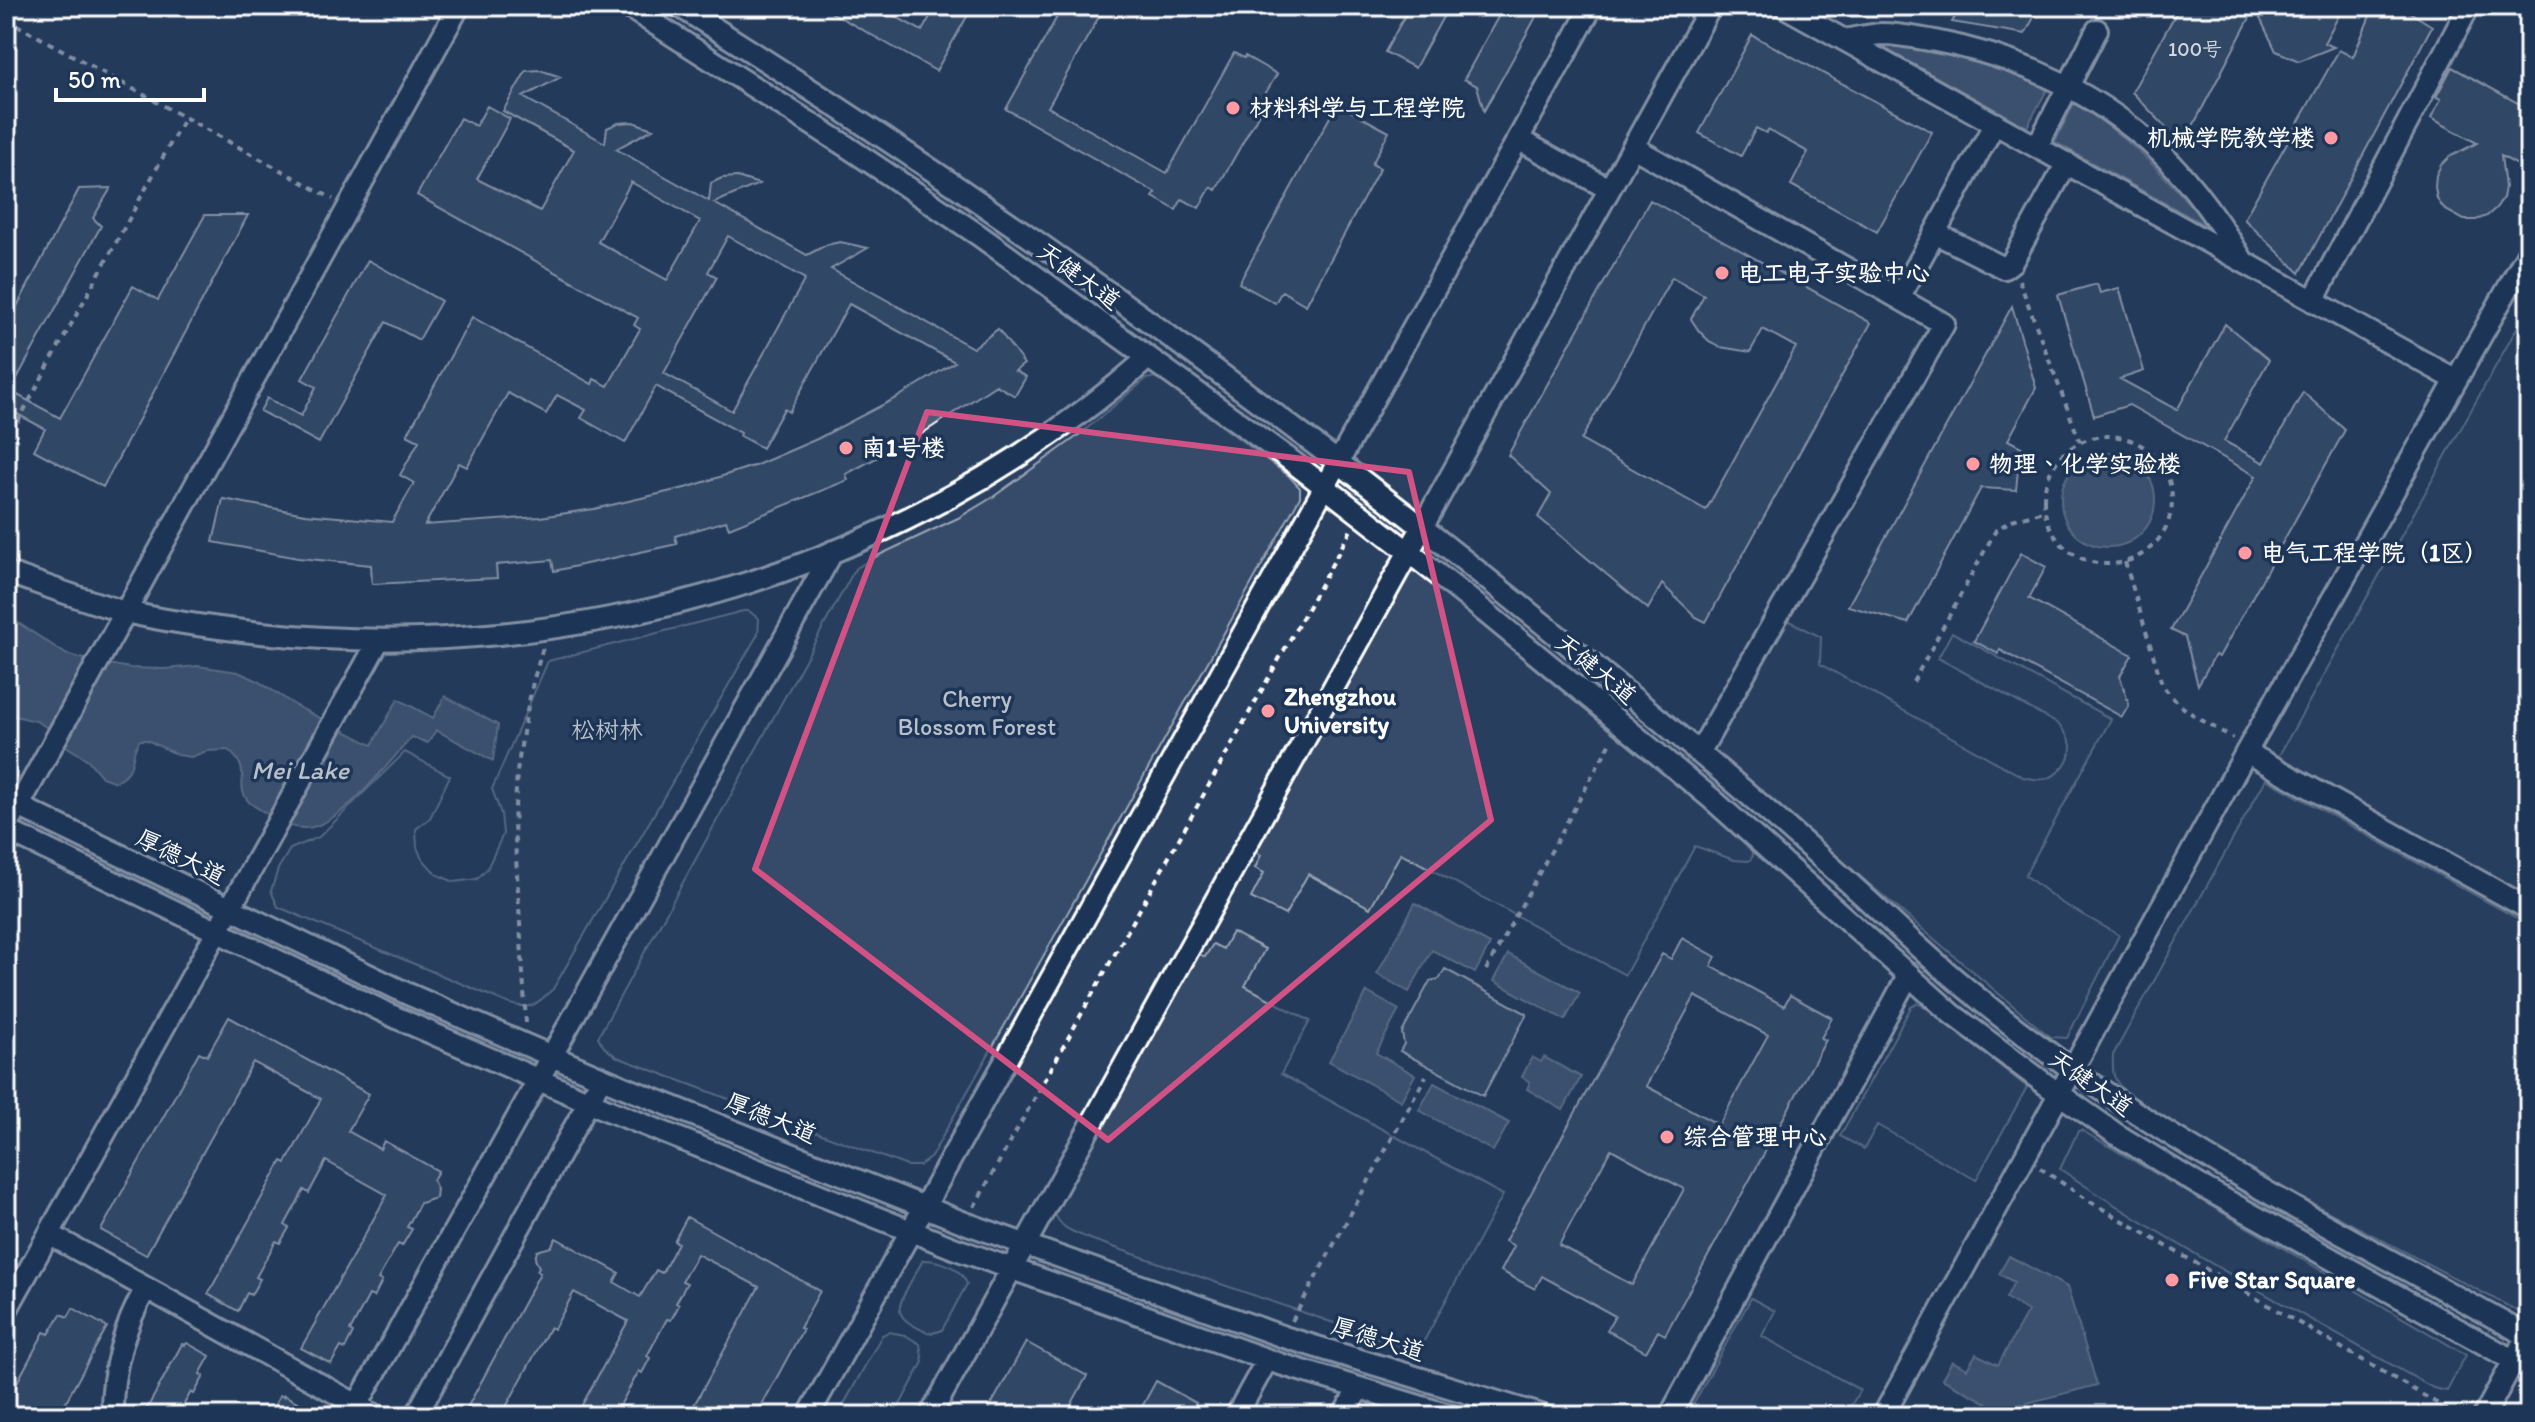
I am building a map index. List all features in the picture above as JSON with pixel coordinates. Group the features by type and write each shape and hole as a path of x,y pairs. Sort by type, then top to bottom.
{"lane":[{"path":"459,6 45,757 12,803 6,830 397,1018 589,1101 1012,1268 1267,1360 1452,1416"},
{"name":"天健大道","path":"627,6 980,236 1325,487 1621,723 1736,820 1952,1014 2060,1094 2116,1134 2199,1185 2522,1364"},
{"name":"天健大道","path":"679,6 996,214 1338,463 1485,577 1699,753 1828,863 1970,992 2073,1070 2212,1162 2528,1336"},
{"path":"808,1416 1592,6"},
{"path":"930,1416 1711,6"},
{"path":"1783,6 2456,380"},
{"path":"2313,301 2469,6"},
{"path":"2037,147 2097,30"},
{"path":"1844,40 1880,34 1917,37 2021,64 2067,87 2150,142 2213,212 2244,262"},
{"path":"1899,298 1995,123"},
{"path":"1518,139 1609,189"},
{"path":"1633,147 1944,324 1699,753"},
{"path":"1935,233 2004,268 2012,262 2067,163"},
{"path":"1883,1416 2248,750 2529,251"},
{"path":"6,572 126,611 236,631 291,636 379,640 455,638 549,628 620,616 732,588 893,525 995,470 1043,439 1148,358"},
{"path":"354,1410 833,551"},
{"path":"6,1311 11,1289 49,1234 379,640"},
{"path":"2248,750 2529,909"},
{"name":"厚德大道","path":"12,803 408,994 602,1078 924,1207 1284,1337 1544,1416"},
{"path":"1670,1416 1909,974"},
{"path":"416,1416 602,1078"},
{"path":"49,1234 354,1410 377,1416"},
{"path":"112,1416 120,1349 129,1321 146,1288"},
{"path":"2484,1416 2522,1364 2528,1336"},
{"path":"1236,1416 1267,1360"},
{"path":"1343,1416 1359,1388"}],"path":[{"path":"6,19 348,207"},
{"path":"6,443 185,117"},
{"path":"2012,262 2080,442"},
{"path":"2110,435 2135,441 2156,457 2170,483 2171,512 2160,538 2138,557 2125,562 2096,564 2070,552 2051,531 2044,511 2043,495 2050,472 2064,452 2098,436 2110,435"},
{"path":"1913,682 1996,530 2012,520 2044,511"},
{"path":"965,1223 1359,514"},
{"path":"2125,562 2162,684 2183,709 2248,750"},
{"path":"527,1045 514,824 516,785 533,682 549,628"},
{"path":"1486,970 1621,723"},
{"path":"1284,1337 1426,1076"},
{"path":"2024,1158 2089,1201 2459,1416"}],"highlighted area":[{"path":"927,412 1409,472 1491,820 1108,1140 755,869"}],"shaded area":[{"name":"Zhengzhou University","path":"6,6 2529,6 2529,1416 6,1416"}],"green space":[{"path":"2529,306 2529,896 2277,759"},
{"name":"Cherry Blossom Forest","path":"1156,377 1289,476 1300,488 1300,497 931,1157 919,1166 907,1166 617,1057 604,1047 598,1037 855,569 958,518 993,497 1079,435 1146,379"},
{"path":"1409,565 1751,849 1753,856 1749,861 1734,860 1695,846 1625,975 1401,853 1370,908 1308,874 1285,915 1251,898 1264,873 1255,868 1261,855 1252,850"},
{"name":"松树林","path":"749,611 759,619 758,634 553,989 538,1002 529,1006 510,1004 278,907 271,891 278,869 290,849 319,837 405,752 450,776 430,818 416,829 421,857 436,874 454,882 477,879 487,869 503,834 501,814 492,789 548,661"},
{"path":"1788,620 1821,637 1820,664 2023,777 2043,779 2058,772 2069,757 2069,740 2058,724 1938,658 1952,632 2111,719 2025,875 2060,902 2119,935 2067,1038 2050,1037 1713,752"},
{"path":"2266,779 2529,925 2529,1317 2245,1168 2127,1094 2116,1081 2113,1055"},
{"path":"1232,932 1265,949 1245,986 1310,1021 1281,1074 1503,1195 1418,1352 1090,1239 1068,1229 1056,1217 1054,1211 1196,952 1205,957 1213,944 1223,949"},
{"path":"1918,1003 2027,1087 1976,1180 1877,1125 1864,1149 1840,1136 1911,1007"},
{"path":"2081,1130 2466,1355 2447,1391 2433,1388 2244,1282 2060,1169"},
{"path":"923,1260 949,1266 960,1273 967,1284 942,1330 935,1332 927,1332 910,1323 900,1311 905,1293"},
{"path":"1751,1298 1775,1311 1762,1336 1860,1390 1845,1416 1687,1416"},
{"path":"889,1332 905,1335 920,1344 923,1362 894,1416 846,1416 844,1404 882,1335"}],"water":[{"path":"1878,41 1909,44 1990,63 2048,88 2027,127 1877,44"},
{"path":"2074,103 2111,128 2144,156 2204,221 2203,224 2055,142"},
{"path":"2108,453 2126,457 2141,467 2151,482 2155,500 2151,518 2141,533 2126,543 2108,547 2090,543 2075,533 2065,518 2061,500 2065,482 2075,467 2090,457"},
{"name":"Mei Lake","path":"6,615 66,654 87,660 130,668 198,666 238,672 372,745 398,699 433,718 445,696 498,725 493,761 436,730 428,743 412,737 349,805 320,825 306,828 285,824 250,803 243,791 240,765 228,750 207,751 191,757 140,740 128,772 115,782 102,777 88,760 66,746 51,730 36,721 6,714"},
{"path":"1415,903 1490,944 1475,973 1432,950 1409,992 1377,974"},
{"path":"1508,954 1580,993 1565,1020 1494,981"},
{"path":"1367,992 1399,1010 1376,1053 1415,1075 1401,1101 1329,1061"},
{"path":"1532,1057 1541,1062 1544,1057 1581,1077 1563,1110 1527,1089 1530,1082 1522,1077"},
{"path":"1434,1083 1509,1123 1493,1151 1419,1110"},
{"path":"2009,1256 2067,1287 2097,1385 2000,1410 1942,1379 1952,1361 1967,1369 1976,1354 1998,1365 2028,1311 2006,1298 2014,1282 1999,1274"}],"building":[{"path":"820,6 876,6 922,31 936,6 973,6 936,71"},
{"name":"材料科学与工程学院","path":"1063,6 1105,6 1048,107 1167,173 1234,53 1277,74 1265,94 1269,96 1216,190 1211,187 1199,208 1182,199 1176,210 1153,197 1156,193 1006,109"},
{"path":"1410,6 1449,6 1415,68 1385,52"},
{"path":"1504,6 1542,6 1484,111 1477,86 1464,79"},
{"path":"1961,6 2040,6 2025,34 1952,22"},
{"path":"2180,6 2344,6 2324,43 2334,47 2299,61 2276,51 2255,8 2183,145 2132,92"},
{"name":"机械学院教学楼","path":"2374,6 2400,6 2432,26 2300,273 2244,219 2339,50 2353,57"},
{"path":"1752,35 1932,132 1877,232 1791,185 1808,152 1768,130 1766,133 1756,128 1741,156 1699,133"},
{"path":"2452,67 2529,109 2529,171 2501,156 2505,187 2503,198 2487,216 2476,220 2464,220 2444,209 2437,199 2435,187 2441,165 2449,157 2477,143 2431,118 2441,99 2436,97"},
{"path":"540,70 561,77 523,97 605,143 607,128 618,123 633,122 653,129 616,149 709,201 711,183 722,178 737,177 759,184 714,203 807,255 840,242 868,248 831,269 973,348 998,329 1024,364 1015,371 1026,377 1015,396 996,385 920,435 846,474 848,480 729,528 726,521 675,536 677,544 554,571 552,560 496,565 497,578 372,584 371,565 298,558 213,542 223,499 305,514 392,522 414,483 400,475 419,441 407,435 472,317 592,384 594,379 608,386 640,329 634,325 638,318 417,195 460,118 476,126 487,106 510,119 477,179 540,211 574,150 503,111 526,71","holes":["631,182 700,221 667,280 598,242","728,236 805,279 732,411 664,373 717,277 708,272","849,304 955,362 898,397 817,439 752,467 689,487 594,509 540,517 425,525 459,463 467,467 508,393 546,414 557,395 586,410 581,418 625,443 656,386 762,448 784,409 789,412"]},
{"path":"1337,104 1389,132 1372,164 1380,168 1306,305 1282,291 1275,303 1239,283"},
{"path":"111,188 93,218 101,226 10,391 60,418 133,286 158,300 205,215 248,215 103,487 34,450 45,429 6,408 6,327 79,189"},
{"path":"1650,200 1871,323 1706,622 1696,617 1662,584 1648,609 1538,517 1551,494 1508,455","holes":["1672,277 1704,295 1691,319 1709,341 1720,347 1750,352 1763,329 1796,347 1706,510 1581,440"]},
{"path":"368,260 441,301 419,340 386,322 319,443 260,411 267,398 301,416 316,387 302,379"},
{"path":"2097,284 2100,293 2119,288 2144,371 2120,379 2177,410 2225,324 2269,360 2224,441 2264,463 2303,392 2345,430 2219,657 2215,655 2198,685 2185,637 2171,630 2256,476 2129,405 2094,416 2058,295"},
{"name":"物理、化学实验楼","path":"2012,306 2036,388 2008,440 2027,450 2018,470 2016,490 1981,488 1908,623 1848,606"},
{"path":"2021,553 2046,567 2029,598 2132,655 2120,676 2129,705 2122,717 2000,650 1998,654 1974,641"},
{"name":"综合管理中心","path":"1682,938 1716,957 1711,966 1784,1006 1790,995 1832,1018 1821,1038 1826,1040 1665,1335 1658,1331 1646,1352 1607,1330 1615,1316 1542,1276 1535,1289 1501,1271 1514,1246 1505,1241 1662,954 1671,959","holes":["1695,996 1768,1035 1719,1125 1646,1086","1611,1149 1684,1189 1632,1285 1559,1245"]},
{"path":"1445,969 1527,1014 1483,1096 1400,1051 1404,1044 1402,1033 1430,981 1439,979"},
{"path":"229,1017 369,1094 348,1131 380,1149 384,1141 438,1171 433,1180 437,1189 436,1198 420,1203 407,1227 412,1229 402,1246 398,1244 378,1279 382,1281 374,1297 369,1295 350,1331 353,1333 345,1349 341,1347 331,1364 301,1348 387,1195 326,1161 309,1193 304,1190 285,1225 289,1228 280,1243 276,1241 256,1277 260,1279 251,1295 247,1293 238,1311 208,1294 282,1161 286,1163 321,1099 253,1062 146,1255 101,1230 199,1052 207,1056"},
{"path":"687,1217 820,1291 756,1416 688,1416 759,1287 697,1254 682,1281 687,1283 676,1303 679,1305 671,1320 667,1319 647,1356 650,1358 642,1373 639,1371 614,1416 576,1416 628,1321 574,1292 554,1329 550,1327 501,1416 467,1416 470,1410 467,1408 540,1273 535,1259 537,1251 551,1247 556,1238 619,1273 614,1282 640,1297 656,1270 662,1273"},
{"path":"73,1308 107,1327 58,1416 6,1416 6,1403 44,1332 49,1334 61,1314 68,1317"},
{"path":"1026,1342 1087,1376 1065,1416 985,1416"},
{"path":"187,1343 210,1356 194,1394 191,1392 177,1416 143,1416 182,1344"},
{"path":"1156,1381 1196,1403 1189,1416 1137,1416"},
{"path":"280,1395 284,1395 324,1416 269,1416"}],"place":[{"name":"材料科学与工程学院","path":"1233,108"},
{"name":"机械学院教学楼","path":"2331,138"},
{"name":"电工电子实验中心","path":"1722,273"},
{"name":"南1号楼","path":"846,448"},
{"name":"物理、化学实验楼","path":"1973,464"},
{"name":"电气工程学院（1区）","path":"2245,553"},
{"name":"Zhengzhou University","path":"1268,711"},
{"name":"综合管理中心","path":"1667,1137"},
{"name":"Five Star Square","path":"2172,1280"}]}
